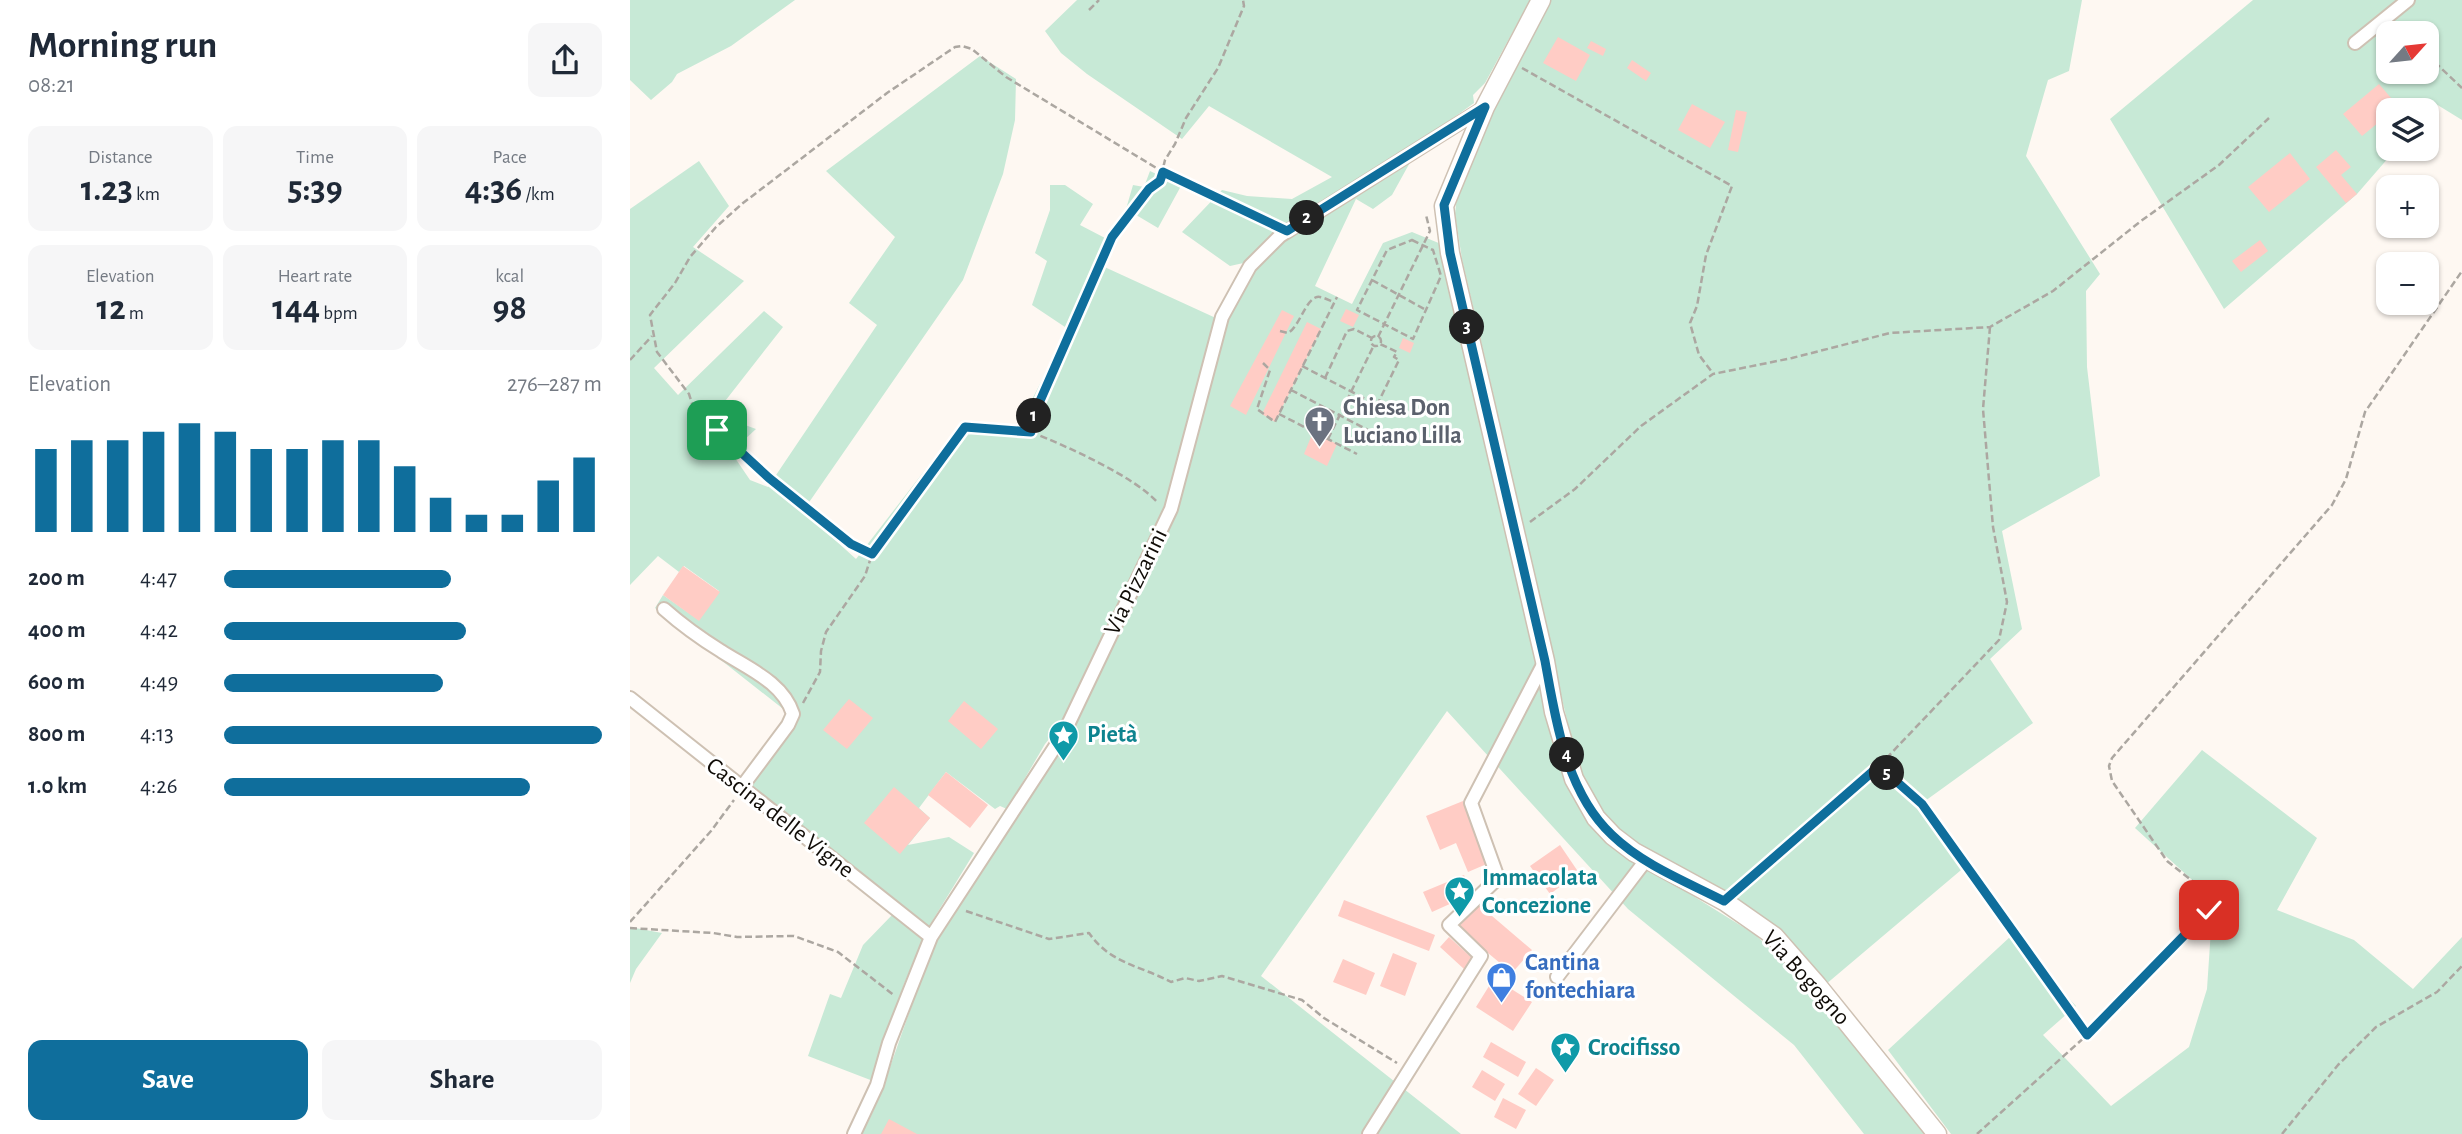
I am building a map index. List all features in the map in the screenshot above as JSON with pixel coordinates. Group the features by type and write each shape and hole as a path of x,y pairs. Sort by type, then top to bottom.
{"main road":[{"name":"Via Bogogno","path":"1541,0 1485,107 1444,205 1450,253 1545,661 1554,712 1574,779 1596,818 1613,836 1646,860 1724,901 1774,936 1937,1134"}],"street":[{"path":"2355,43 2407,0"},
{"name":"Via Pizzarini","path":"855,1134 877,1085 889,1043 930,937 1064,733 1168,515 1222,317 1250,265 1287,231 1485,107"},
{"path":"664,609 685,628 768,680 790,704 792,717 741,788"},
{"path":"1368,1134 1481,955 1449,925 1498,878 1471,803 1545,661"},
{"name":"Cascina delle Vigne","path":"630,698 930,937"},
{"path":"1558,978 1646,860"}],"path":[{"path":"1089,10 1099,0"},
{"path":"1031,432 1029,426 1112,237 1149,189 1160,181 1165,160 1186,118 1218,68 1244,6 1242,0"},
{"path":"872,554 844,538 769,478 695,413 689,394 657,352 650,315 675,284 690,257 716,227 743,203 887,93 955,47 962,46 972,49 1006,77 1163,172 1287,231"},
{"path":"1510,62 1732,186 1706,255 1697,306 1690,323 1699,355 1713,373"},
{"path":"2440,67 2462,88"},
{"path":"1515,533 1575,489 1642,426 1713,373 1791,358 1890,333 1990,327 2053,291 2141,221 2219,165 2269,118"},
{"path":"1380,344 1378,337 1430,230 1426,215"},
{"path":"1412,240 1433,250 1441,276 1412,339 1357,310 1372,280 1387,250 1412,240"},
{"path":"1977,1134 2087,1035 2209,910 2215,899 2167,860 2122,799 2109,775 2112,758 2332,505 2346,479 2365,412 2462,271"},
{"path":"1372,280 1426,310"},
{"path":"1280,331 1288,333 1296,328 1306,308 1317,297 1334,302"},
{"path":"1264,363 1270,370 1256,409 1275,422 1337,297"},
{"path":"1317,327 1322,327"},
{"path":"1724,901 1879,766 1999,640 2007,602 1993,527 1983,409 1990,327"},
{"path":"1325,378 1347,331 1354,328 1372,338 1378,337"},
{"path":"630,360 652,336"},
{"path":"1328,439 1374,345 1372,338"},
{"path":"1302,366 1377,405 1399,360 1394,358 1397,352 1380,344 1374,345"},
{"path":"1291,390 1368,430"},
{"path":"1279,414 1357,454"},
{"path":"792,717 809,694 820,672 826,632 865,576 872,554 965,427 1031,432 1078,453 1143,488 1168,515"},
{"path":"1879,766 1922,804 2087,1035"},
{"path":"630,922 711,831 741,788"},
{"path":"951,903 1049,939 1089,933 1100,948 1108,953 1171,982 1185,978 1199,981 1222,976 1302,1000 1335,1025 1409,1070"},
{"path":"630,928 737,937 794,936 838,952 904,1003"},
{"path":"2282,1134 2338,1065 2376,1027 2437,992 2462,966"}],"green space":[{"path":"630,0 795,0 731,46 677,74 672,82 651,100 630,80"},
{"path":"1077,0 1530,0 1485,83 1473,95 1474,103 1402,155 1272,234 1248,262 1230,266 1182,232 1222,190 1247,196 1292,199 1332,177 1209,106 1182,139 1087,74 1061,53 1045,31"},
{"path":"1546,0 2082,0 2069,71 2048,80 2026,156 2100,274 2086,291 2087,367 2100,476 2002,531 2022,629 1990,659 2033,723 1925,801 1967,865 1825,985 1780,929 1730,895 1648,852 1613,826 1596,804 1580,775 1558,682 1515,533 1494,397 1462,259 1455,214 1459,177"},
{"path":"2253,0 2462,0 2462,120 2439,106 2439,98 2376,98 2376,161 2386,161 2357,194 2224,309 2110,119"},
{"path":"980,56 1016,79 1015,120 1003,174 963,280 803,511 856,559 963,421 1019,425 1068,329 1032,305 1047,261 1035,253 1050,210 1050,185 1065,185 1093,204 1080,225 1105,238 1098,264 1218,319 1173,495 1105,639 1058,728 1045,744 1007,809 1000,806 995,809 946,772 919,808 930,818 908,845 949,837 974,853 928,928 748,787 785,722 787,712 655,608 663,595 699,620 719,591 684,566 679,572 658,556 630,585 630,209 699,161 729,206 693,247 744,281 654,368 678,395 764,311 783,327 715,414 756,429 731,452 750,480 768,487 877,325 849,303 895,237 826,171"},
{"path":"1413,157 1392,195 1373,209 1356,199 1315,286 1352,304 1383,243 1412,232 1441,244 1547,707 1619,850 1756,935 1804,983 1928,1134 1864,1134 1794,1045 1628,909 1447,711 1261,976 1461,1134 861,1134 884,1084 933,938 1066,736 1174,510 1228,316 1254,268 1281,241"},
{"path":"1150,171 1181,186 1158,228 1126,209 1133,185 1144,187"},
{"path":"2202,750 2317,838 2277,910 2354,940 2413,989 2462,937 2462,1134 1951,1134 1888,1050 2011,936 2076,1006 2043,1035 2111,1106 2189,1047 2207,989 2213,899 2135,828"},
{"path":"893,914 923,939 904,984 873,1081 808,1056 830,994 841,998 863,945"},
{"path":"630,927 662,933 636,969 630,983"}],"building":[{"path":"1558,37 1590,55 1576,81 1543,63"},
{"path":"1591,41 1606,49 1603,56 1587,48"},
{"path":"1632,60 1651,73 1646,81 1627,68"},
{"path":"2379,84 2391,98 2376,98 2376,125 2362,136 2343,114"},
{"path":"1692,104 1725,122 1710,148 1678,130"},
{"path":"1736,110 1747,112 1738,152 1728,150"},
{"path":"2336,150 2351,167 2341,175 2357,194 2346,203 2316,167"},
{"path":"2290,153 2310,179 2269,212 2248,187"},
{"path":"2260,240 2268,251 2241,272 2232,261"},
{"path":"1346,309 1359,315 1353,327 1340,321"},
{"path":"1282,310 1294,316 1246,415 1230,406"},
{"path":"1307,322 1321,329 1275,422 1262,414"},
{"path":"1403,338 1414,343 1410,353 1399,348"},
{"name":"Chiesa Don Luciano Lilla","path":"1313,432 1337,444 1327,466 1304,454"},
{"path":"683,566 720,592 699,621 663,595"},
{"path":"849,699 873,718 847,749 823,730"},
{"path":"964,701 998,729 981,749 948,721"},
{"path":"946,772 988,805 970,828 928,795"},
{"path":"894,787 930,818 900,854 864,823"},
{"path":"1463,801 1489,863 1468,872 1456,843 1440,850 1426,816"},
{"path":"1560,845 1579,873 1550,894 1530,866"},
{"path":"1464,875 1472,894 1432,912 1423,892"},
{"path":"1344,900 1435,935 1429,951 1338,916"},
{"path":"1478,904 1532,950 1512,973 1458,928"},
{"path":"1449,937 1473,959 1464,969 1440,947"},
{"path":"1393,953 1417,963 1405,996 1380,986"},
{"path":"1343,959 1375,973 1366,995 1333,982"},
{"path":"1494,978 1532,1002 1513,1031 1476,1007"},
{"path":"1491,1042 1526,1062 1518,1077 1483,1057"},
{"path":"1536,1068 1554,1080 1536,1106 1518,1094"},
{"path":"1482,1070 1505,1084 1495,1101 1472,1087"},
{"path":"1503,1098 1526,1110 1516,1129 1494,1117"},
{"path":"889,1119 917,1134 881,1134"}],"place":[{"name":"Chiesa Don Luciano Lilla","path":"1320,449"},
{"name":"Pietà","path":"1064,762"},
{"name":"Immacolata Concezione","path":"1459,919"},
{"name":"Cantina fontechiara","path":"1502,1004"},
{"name":"Crocifisso","path":"1565,1075"}],"route":[{"path":"717,430 769,478 851,544 872,554 965,427 1031,432 1029,426 1112,237 1149,189 1160,181 1163,172 1287,231 1485,107 1444,205 1450,253 1545,661 1554,712 1574,779 1596,818 1634,852 1724,901 1879,766 1922,804 2087,1035 2209,910"}]}
